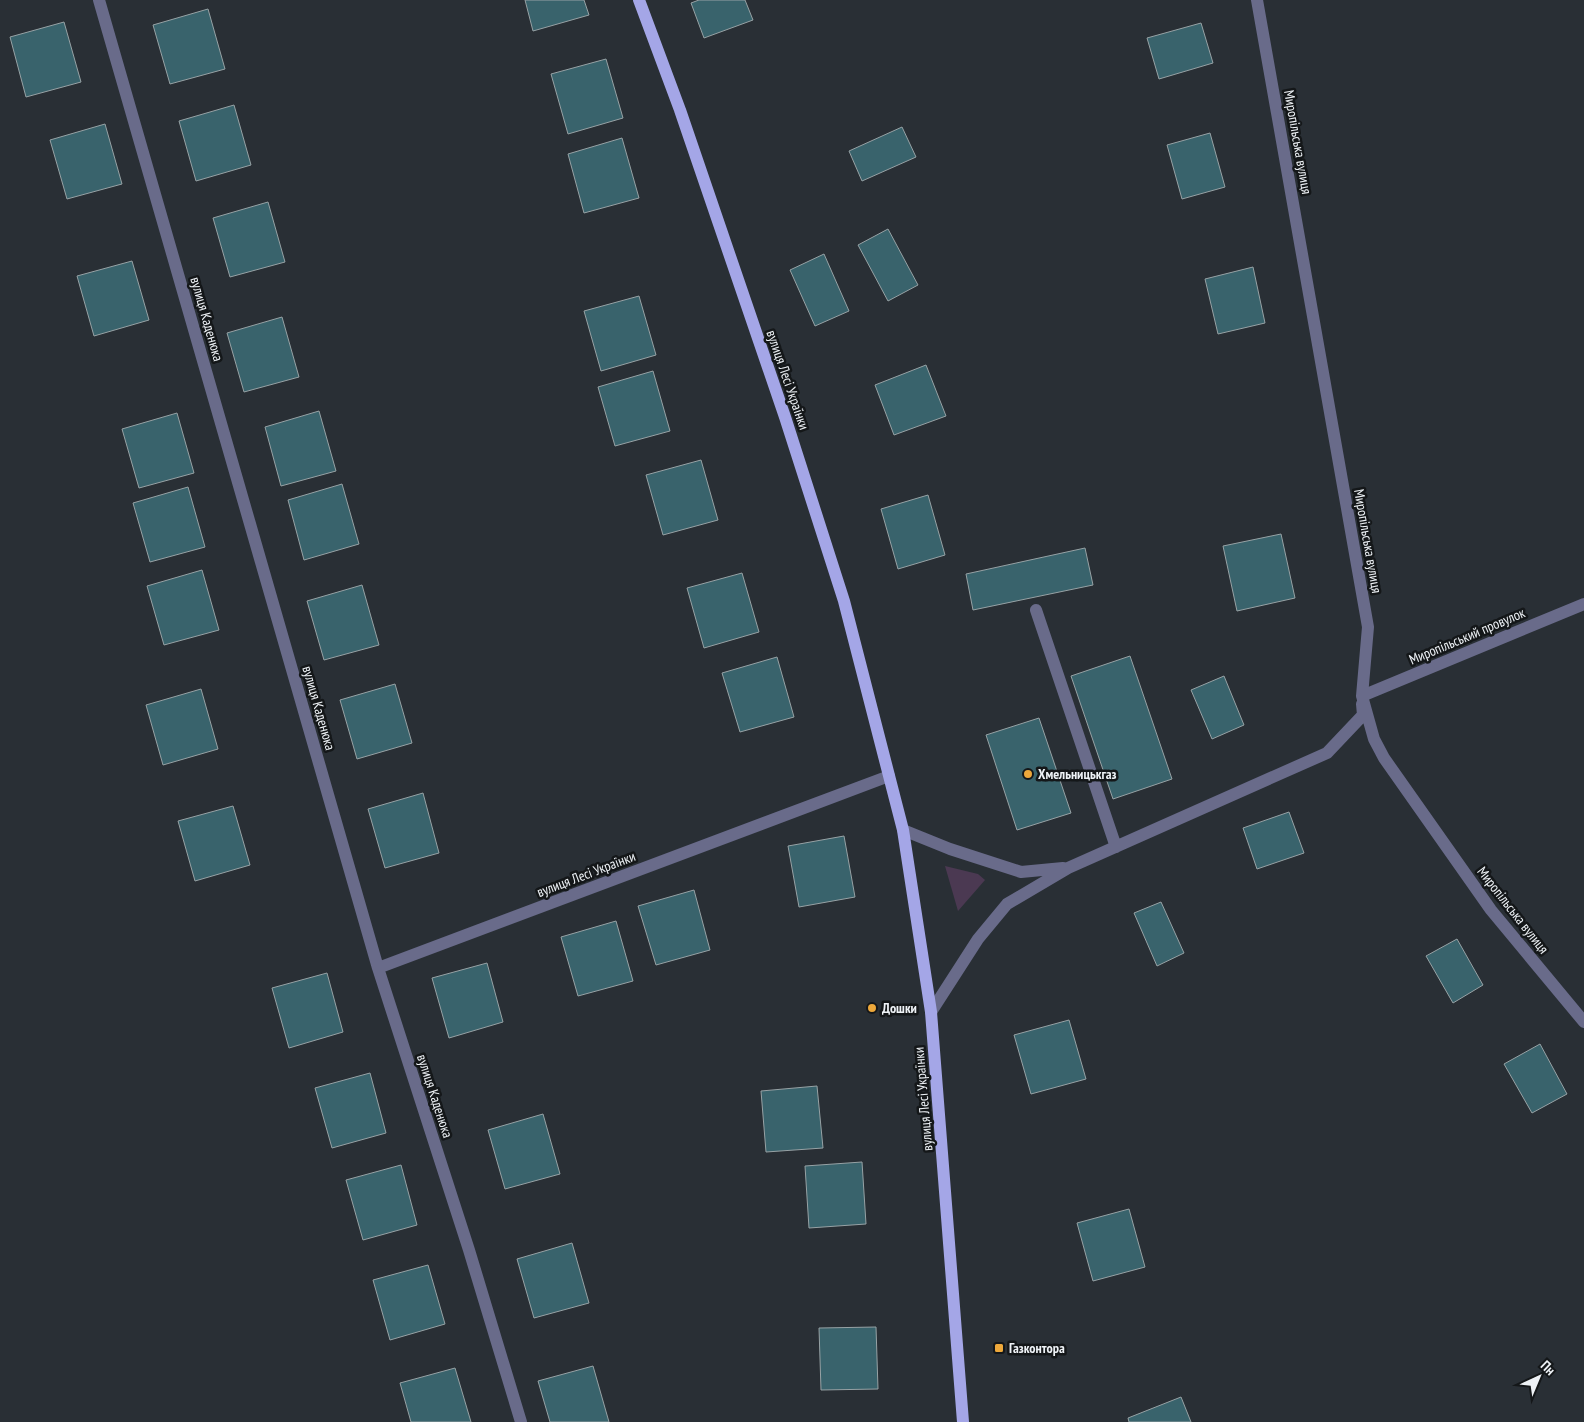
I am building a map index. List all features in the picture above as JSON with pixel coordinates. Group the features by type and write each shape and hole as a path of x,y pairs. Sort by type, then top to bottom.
{"main road":[{"name":"вулиця Лесі Українки","path":"639,0 680,110 785,417 844,601 903,830 931,1012 963,1422"}],"street":[{"name":"вулиця Каденюка","path":"99,0 378,968 469,1250 521,1422"},
{"name":"Миропільська вулиця","path":"1257,0 1368,627 1362,696 1374,738 1384,758 1492,910 1584,1022"},
{"name":"Миропільський провулок","path":"1362,696 1584,604"},
{"path":"1036,610 1116,847"},
{"path":"931,1012 978,939 1007,904 1068,868 1327,753 1363,715 1362,696"},
{"name":"вулиця Лесі Українки","path":"378,968 889,776"},
{"path":"903,830 950,849 1021,872 1068,868"}],"shaded area":[{"path":"945,866 978,874 985,880 958,911"}],"building":[{"path":"525,0 584,0 589,15 533,31"},
{"path":"699,0 745,0 753,20 704,38 691,3"},
{"path":"208,9 225,69 170,84 153,25"},
{"path":"64,22 81,82 26,97 10,37"},
{"path":"1201,23 1213,63 1159,79 1147,38"},
{"path":"606,59 623,118 568,134 551,74"},
{"path":"234,105 251,165 196,181 179,121"},
{"path":"105,124 122,184 67,199 50,140"},
{"path":"902,127 916,157 862,181 849,151"},
{"path":"1210,133 1225,187 1182,199 1167,145"},
{"path":"622,138 639,198 584,213 568,154"},
{"path":"268,202 285,262 230,277 213,218"},
{"path":"888,229 918,285 888,301 858,245"},
{"path":"824,254 849,311 815,326 790,270"},
{"path":"132,261 149,320 94,336 77,276"},
{"path":"1253,267 1265,323 1218,334 1205,279"},
{"path":"639,296 656,355 601,371 584,311"},
{"path":"282,317 299,377 244,392 227,333"},
{"path":"926,365 946,416 894,435 875,385"},
{"path":"653,371 670,431 615,446 598,387"},
{"path":"319,411 336,471 281,486 265,427"},
{"path":"177,413 194,473 139,488 122,429"},
{"path":"701,460 718,520 663,535 646,475"},
{"path":"342,484 359,544 304,560 288,500"},
{"path":"188,487 205,547 150,562 133,503"},
{"path":"928,495 945,555 898,569 881,509"},
{"path":"1281,534 1295,598 1237,611 1223,546"},
{"path":"1085,548 1093,585 973,610 966,574"},
{"path":"202,570 219,630 164,645 147,586"},
{"path":"742,573 759,632 704,648 687,588"},
{"path":"362,585 379,645 324,660 307,601"},
{"path":"1130,656 1172,779 1113,799 1071,676"},
{"path":"777,657 794,717 740,732 722,673"},
{"path":"1224,676 1244,725 1212,739 1191,690"},
{"path":"395,684 412,743 357,759 340,700"},
{"path":"201,689 218,749 163,765 146,705"},
{"name":"Хмельницькгаз","path":"1039,718 1071,813 1017,830 986,735"},
{"path":"423,793 439,853 385,868 368,809"},
{"path":"233,806 250,865 195,881 178,821"},
{"path":"1289,812 1304,853 1257,869 1243,828"},
{"path":"844,836 855,897 799,907 788,846"},
{"path":"694,890 710,950 656,965 638,906"},
{"path":"1161,902 1184,953 1157,966 1134,913"},
{"path":"616,921 633,981 578,996 561,937"},
{"path":"1457,939 1483,985 1453,1003 1426,956"},
{"path":"487,963 503,1022 449,1038 432,978"},
{"path":"327,973 343,1032 289,1048 272,988"},
{"path":"1069,1020 1086,1079 1031,1094 1014,1035"},
{"path":"1540,1044 1567,1094 1532,1113 1504,1064"},
{"path":"370,1073 386,1133 332,1148 315,1088"},
{"path":"817,1086 823,1148 766,1152 761,1091"},
{"path":"543,1114 560,1174 505,1189 488,1130"},
{"path":"862,1162 866,1224 809,1228 805,1166"},
{"path":"401,1165 417,1225 363,1240 346,1180"},
{"path":"1129,1209 1145,1267 1093,1281 1077,1223"},
{"path":"572,1243 589,1303 534,1318 517,1259"},
{"path":"428,1265 445,1324 390,1340 373,1280"},
{"path":"876,1327 878,1389 821,1390 819,1328"},
{"path":"593,1366 609,1422 550,1422 538,1381"},
{"path":"455,1368 471,1422 411,1422 400,1383"},
{"path":"1181,1397 1191,1422 1129,1422 1128,1418"}],"place":[{"name":"Хмельницькгаз","path":"1028,774"},
{"name":"Дошки","path":"872,1008"},
{"name":"Газконтора","path":"999,1348"}]}
